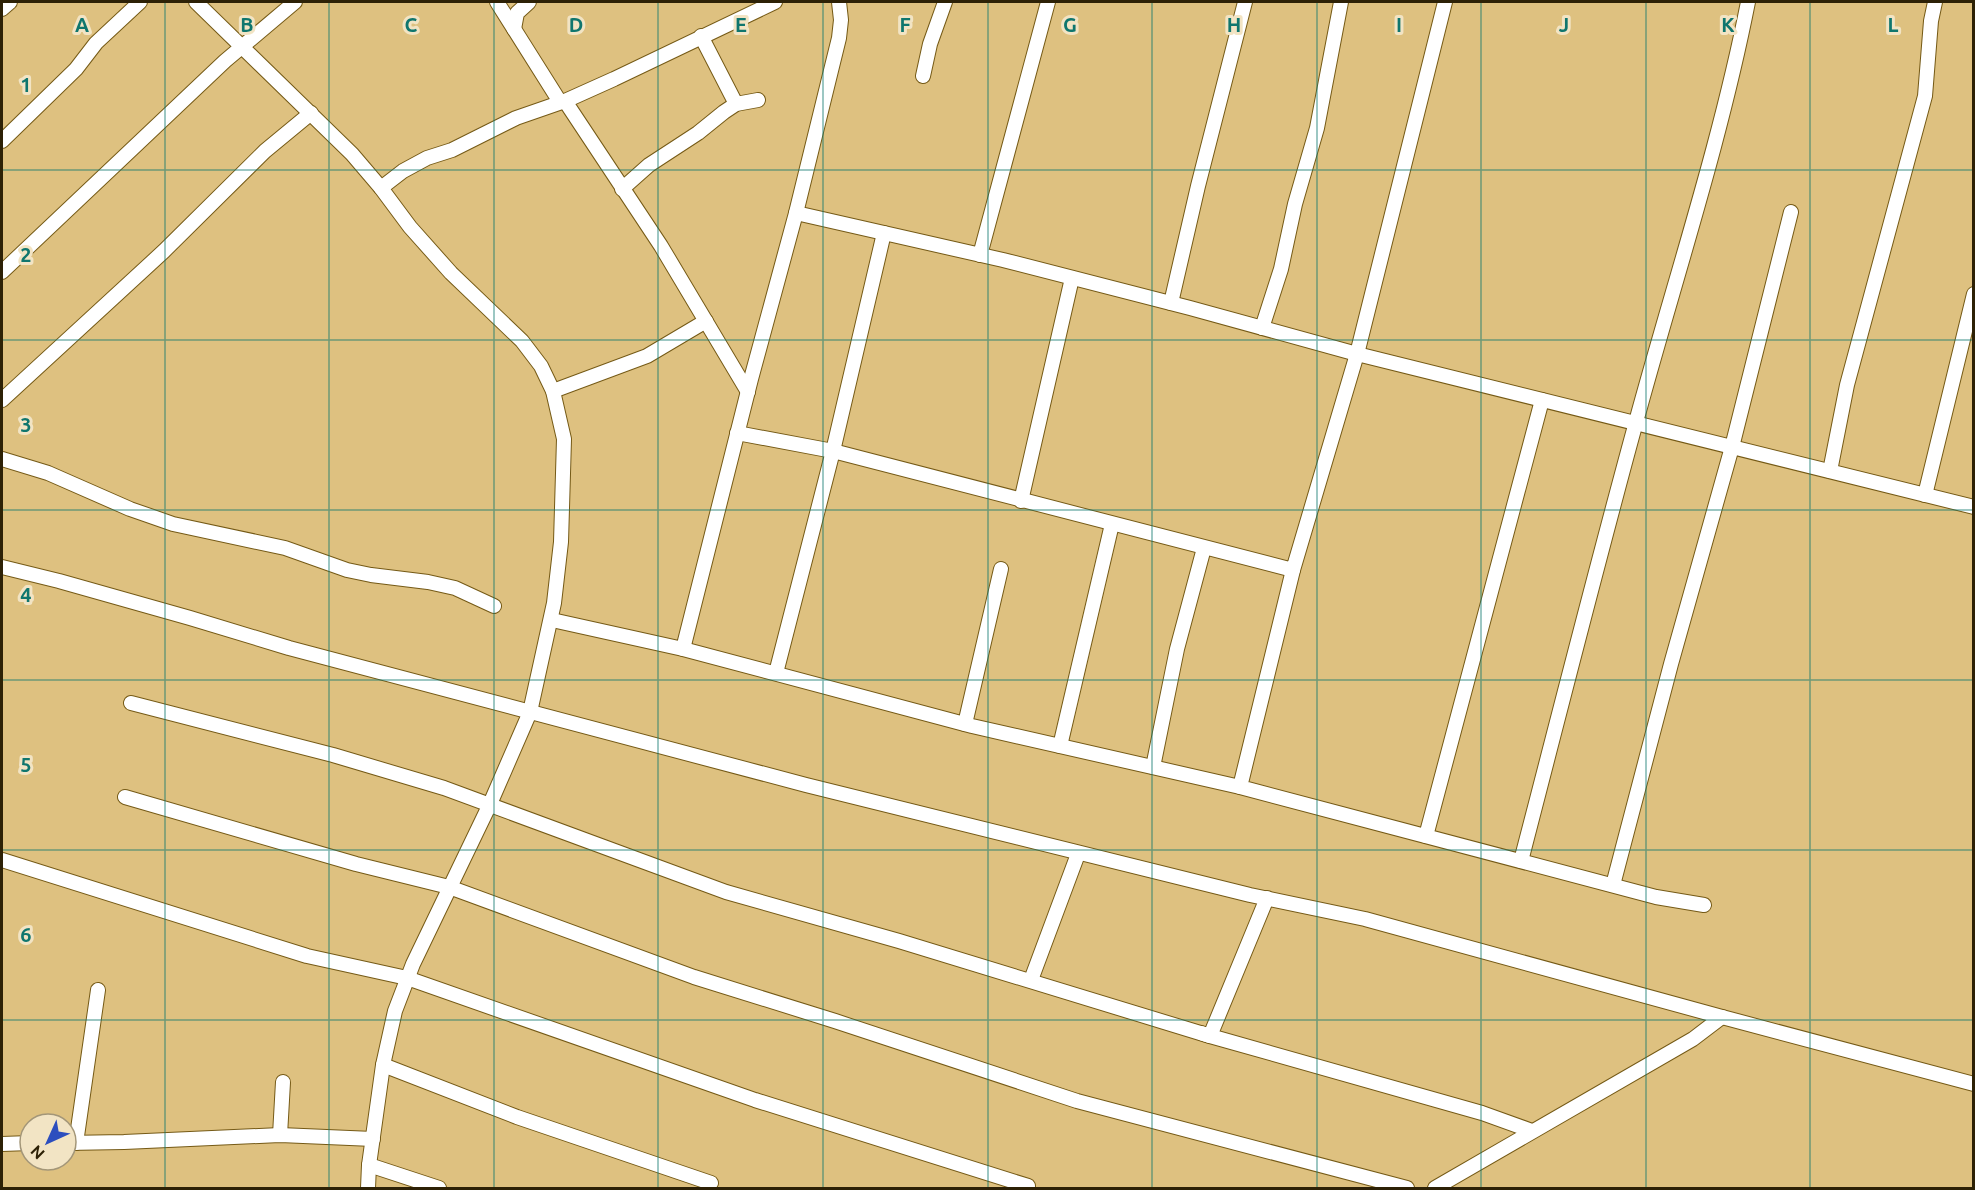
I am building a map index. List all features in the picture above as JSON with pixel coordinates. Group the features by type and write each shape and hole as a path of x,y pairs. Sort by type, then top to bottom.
{"street":[{"path":"2,9 10,2"},
{"path":"2,141 140,2"},
{"path":"196,2 352,154 410,227 452,273 522,341 541,366 554,392 564,439 561,542 552,620 530,712 490,804 407,978 395,1011 383,1065 368,1188"},
{"path":"2,272 242,45 295,2"},
{"path":"497,2 562,102 661,246 748,392"},
{"path":"514,29 517,13 529,2"},
{"path":"381,188 403,171 427,158 452,150 516,118 562,102 775,2"},
{"path":"683,649 737,433 796,213 838,38 841,20 839,2"},
{"path":"923,76 930,44 945,2"},
{"path":"980,255 1047,2"},
{"path":"1171,303 1245,2"},
{"path":"1262,328 1281,269 1295,204 1317,128 1341,2"},
{"path":"1240,787 1293,570 1357,354 1445,2"},
{"path":"1521,861 1636,423 1697,211 1736,60 1748,2"},
{"path":"1830,471 1847,385 1925,96 1931,21 1935,2"},
{"path":"701,36 736,105"},
{"path":"622,189 649,165 705,129 736,105 759,100"},
{"path":"2,400 164,251 265,151 310,113"},
{"path":"1612,885 1732,447 1791,212"},
{"path":"796,213 980,255 1171,303 1357,354 1974,507"},
{"path":"776,673 833,451 884,233"},
{"path":"1021,501 1072,278"},
{"path":"1925,495 1974,294"},
{"path":"554,392 647,356 706,321"},
{"path":"1426,836 1542,400"},
{"path":"737,433 833,451 1293,570"},
{"path":"2,459 48,472 130,510 172,524 285,548 347,570 455,588 494,606"},
{"path":"1060,746 1112,524"},
{"path":"1153,767 1177,650 1204,548"},
{"path":"2,567 59,581 289,648 829,791 1078,854 1365,919 1974,1084"},
{"path":"965,724 1001,570"},
{"path":"552,620 683,649 965,724 1240,787 1656,897 1704,905"},
{"path":"131,703 333,755 444,788 726,892 910,944 1210,1036 1482,1113 1532,1131"},
{"path":"125,797 356,864 449,887 694,977 1077,1101 1407,1188"},
{"path":"1031,980 1078,854"},
{"path":"2,860 307,956 407,978 755,1100 1028,1186"},
{"path":"1210,1036 1267,898"},
{"path":"861,930 969,959 1210,1036"},
{"path":"76,1112 98,990"},
{"path":"1435,1188 1693,1039 1722,1017"},
{"path":"383,1065 517,1117 711,1183"},
{"path":"280,1135 283,1082"},
{"path":"78,1143 280,1135 373,1139"},
{"path":"2,1143 18,1143"},
{"path":"369,1165 440,1188"}]}
